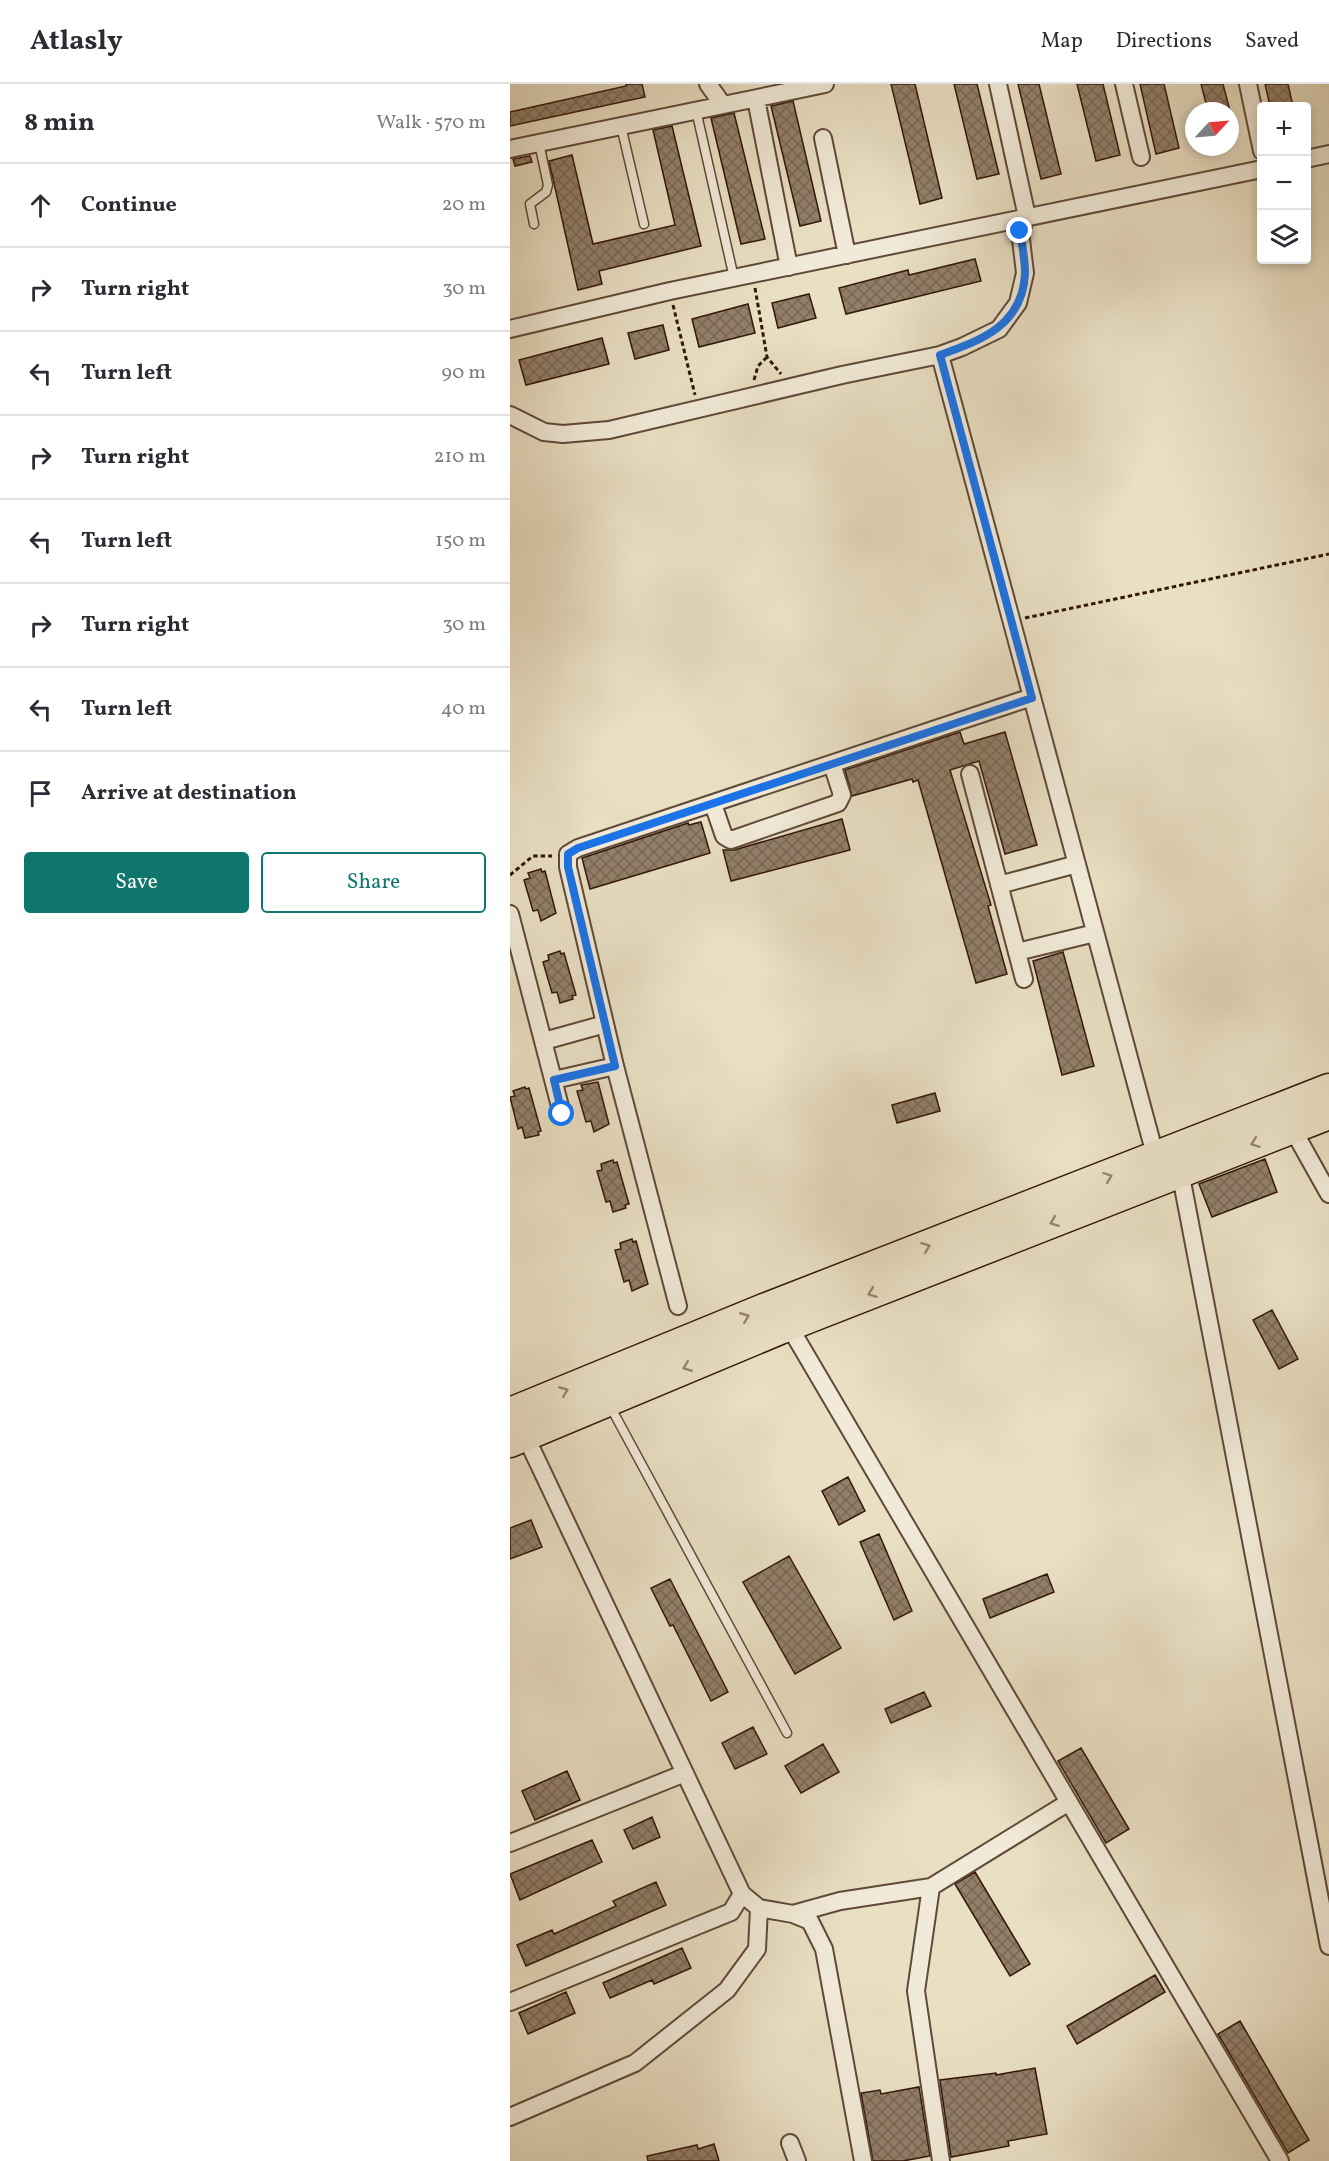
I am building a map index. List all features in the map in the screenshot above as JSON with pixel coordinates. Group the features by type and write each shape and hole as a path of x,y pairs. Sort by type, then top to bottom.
{"highway":[{"path":"515,1430 607,1400 789,1326 1168,1165 1329,1089"},
{"path":"515,1430 764,1309 1168,1165 1292,1128 1329,1114"}],"street":[{"path":"708,84 723,105"},
{"path":"510,415 544,432 563,434 609,430 940,355 999,329 1018,303 1025,273 1020,231 1027,217 998,84"},
{"path":"1124,84 1140,158"},
{"path":"1248,84 1257,127"},
{"path":"510,149 817,85"},
{"path":"756,99 789,267"},
{"path":"823,138 847,255"},
{"path":"1311,158 1329,154"},
{"path":"510,328 670,291 1257,170"},
{"path":"940,355 1095,933 1168,1165 1329,1946"},
{"path":"678,1306 615,1066 567,859 568,854 578,848 1032,698"},
{"path":"713,804 724,836 731,840 838,803 842,795 832,764"},
{"path":"970,774 1024,979"},
{"path":"999,885 1077,864"},
{"path":"510,914 562,1114"},
{"path":"1017,952 1095,933"},
{"path":"544,1041 605,1024"},
{"path":"554,1080 615,1066"},
{"path":"1292,1128 1329,1194"},
{"path":"789,1326 1280,2161"},
{"path":"515,1430 685,1773 742,1894 759,1908 793,1914 810,1921 824,1949 863,2161"},
{"path":"510,1843 685,1773"},
{"path":"793,1914 840,1901 931,1887 1069,1803"},
{"path":"931,1887 915,1991 941,2161"},
{"path":"510,2002 731,1912 742,1894"},
{"path":"510,2117 635,2063 727,1990 757,1949 759,1908"},
{"path":"790,2143 796,2161"}],"lane":[{"path":"696,110 734,278"},
{"path":"621,126 644,224"},
{"path":"534,224 530,204 546,192 548,185 539,143"},
{"path":"607,1400 786,1733"}],"path":[{"path":"752,274 767,357 780,372 783,389"},
{"path":"670,291 699,410"},
{"path":"756,396 756,371 767,357"},
{"path":"1012,621 1329,554"},
{"path":"510,875 533,856 548,855 567,859"}],"building":[{"path":"626,84 642,84 645,97 510,126 510,112 626,86"},
{"path":"891,84 915,84 942,198 920,204"},
{"path":"954,84 977,84 999,174 977,179"},
{"path":"1018,84 1039,84 1061,174 1041,179"},
{"path":"1077,84 1103,84 1120,155 1096,161"},
{"path":"1140,84 1164,84 1179,148 1156,154"},
{"path":"1201,84 1223,84 1228,102 1206,102"},
{"path":"1265,84 1288,84 1292,102 1269,102"},
{"path":"793,101 821,221 800,226 771,106"},
{"path":"734,113 765,239 741,244 711,118"},
{"path":"672,126 701,246 599,271 602,284 578,290 549,161 572,155 593,244 675,225 653,130"},
{"path":"530,156 532,162 515,166 513,159"},
{"path":"975,259 981,281 846,314 839,288 908,270 909,275"},
{"path":"809,294 816,318 778,328 772,303"},
{"path":"748,304 755,333 699,347 692,319"},
{"path":"663,325 669,350 635,359 628,333"},
{"path":"602,338 609,364 526,385 519,360"},
{"path":"960,732 964,744 1005,732 1037,845 1005,854 979,761 950,770 991,905 988,906 1007,974 976,983 918,780 913,782 912,779 852,796 845,770"},
{"path":"842,819 850,850 731,881 723,850 734,850"},
{"path":"701,822 710,853 590,889 582,858 688,823 689,825"},
{"path":"541,869 542,872 545,871 556,913 541,921 538,910 533,911 524,880 530,878 528,873"},
{"path":"560,951 561,954 564,953 576,995 572,996 573,999 560,1003 557,992 552,993 543,962 549,960 548,955"},
{"path":"1063,952 1094,1066 1062,1075 1033,961"},
{"path":"598,1082 609,1124 594,1132 591,1121 586,1122 577,1091 583,1090 581,1085"},
{"path":"529,1088 541,1131 538,1132 539,1135 525,1138 522,1127 518,1129 510,1097 515,1096 513,1091"},
{"path":"935,1093 940,1111 897,1123 892,1105"},
{"path":"1265,1159 1277,1192 1212,1217 1199,1184"},
{"path":"613,1160 614,1163 617,1162 629,1204 625,1205 626,1208 613,1212 610,1201 606,1202 597,1171 602,1170 601,1164"},
{"path":"632,1239 633,1242 636,1241 648,1284 632,1291 629,1280 624,1282 615,1250 621,1249 620,1243"},
{"path":"1272,1310 1298,1359 1279,1369 1253,1320"},
{"path":"848,1477 865,1511 839,1525 822,1491"},
{"path":"531,1520 542,1547 510,1559 510,1528"},
{"path":"879,1534 912,1611 894,1620 860,1542"},
{"path":"789,1556 841,1648 795,1674 743,1582"},
{"path":"1047,1574 1054,1592 990,1618 983,1599"},
{"path":"670,1579 728,1692 711,1701 673,1625 670,1626 651,1588"},
{"path":"924,1692 931,1706 891,1723 885,1709"},
{"path":"753,1727 767,1754 735,1769 722,1743"},
{"path":"823,1744 839,1772 801,1793 785,1766"},
{"path":"1081,1748 1129,1829 1106,1843 1058,1761"},
{"path":"567,1771 580,1800 535,1820 522,1791"},
{"path":"652,1817 660,1837 633,1849 624,1830"},
{"path":"592,1840 602,1862 520,1900 510,1874"},
{"path":"975,1872 1030,1964 1010,1976 955,1884"},
{"path":"656,1882 666,1905 526,1966 517,1945 552,1930 554,1934 616,1906 613,1901"},
{"path":"682,1948 691,1968 654,1984 652,1980 610,1998 603,1983"},
{"path":"1155,1975 1165,1992 1077,2044 1067,2026"},
{"path":"566,1992 575,2013 528,2034 519,2013"},
{"path":"1240,2021 1309,2140 1288,2153 1218,2034"},
{"path":"1035,2068 1047,2134 1008,2141 1009,2146 951,2157 940,2080 996,2073 996,2075"},
{"path":"919,2087 930,2156 903,2161 873,2161 861,2093 880,2090 881,2094"},
{"path":"714,2144 719,2161 648,2161 647,2156 697,2145 698,2149"}],"route":[{"path":"562,1114 554,1080 615,1066 568,867 568,854 578,848 1032,698 940,355 999,329 1009,317 1023,290 1025,273 1020,231"}]}
